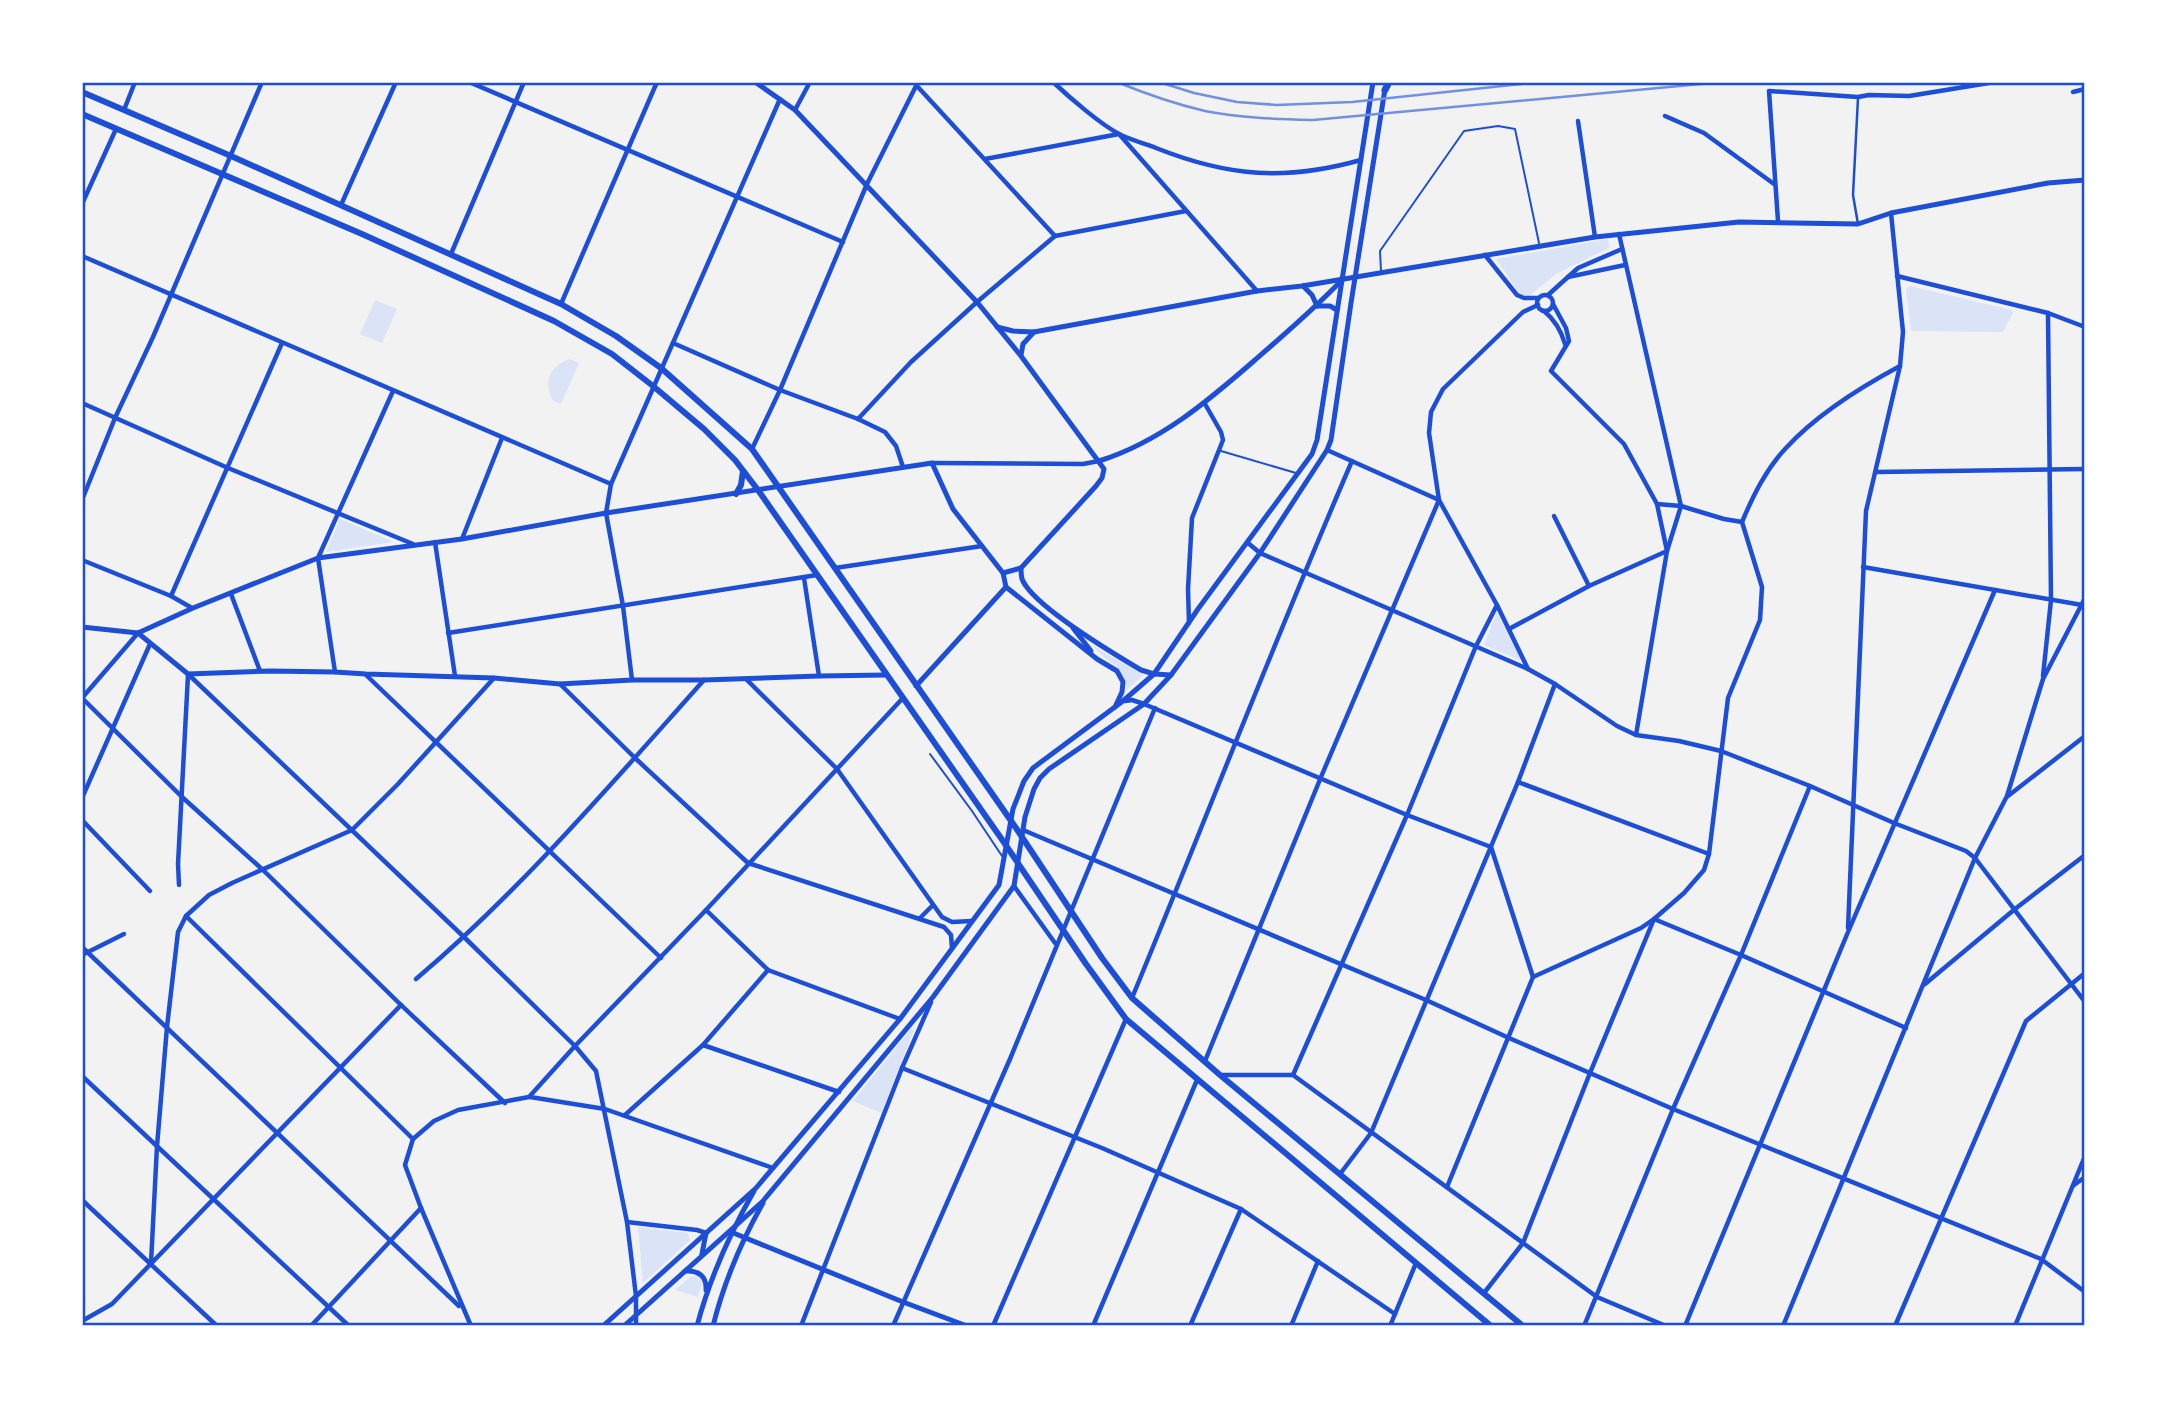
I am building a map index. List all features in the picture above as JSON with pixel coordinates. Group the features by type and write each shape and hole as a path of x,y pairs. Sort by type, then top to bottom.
{"main road":[{"path":"82,92 561,304 616,336 661,368 752,449 1132,998 1204,1062 1523,1326"},
{"path":"82,114 362,233 554,321 612,354 704,429 758,490 1126,1019 1490,1325"},
{"path":"736,494 741,485 743,471"}],"street":[{"path":"124,110 135,82"},
{"path":"82,500 262,82"},
{"path":"341,205 396,82"},
{"path":"469,82 843,242"},
{"path":"451,254 524,82"},
{"path":"561,304 657,82"},
{"path":"755,82 795,110 977,302 1100,461 1104,469 1096,486 1021,568 1003,573"},
{"path":"795,110 810,82"},
{"path":"1052,82 1119,134 1257,291"},
{"path":"603,1326 756,1188 900,1018 999,885 1013,809 1033,768 1123,701 1154,674 1198,609 1312,454 1317,440 1373,82"},
{"path":"1778,221 1769,91 1858,97 1909,96 1995,82"},
{"path":"752,449 780,390 867,184 918,84 1055,236"},
{"path":"624,1326 764,1201 907,1030 1014,886 1023,830 1034,789 1040,778 1049,769 1144,704 1171,675 1260,553 1327,450 1331,440 1386,85"},
{"path":"2073,92 2085,89"},
{"path":"1858,97 1853,195 1858,224"},
{"path":"632,680 623,607 606,513 611,485 780,99"},
{"path":"1665,116 1704,133 1775,184"},
{"path":"1578,121 1595,237"},
{"path":"82,204 116,129"},
{"path":"985,159 1119,134 1191,162 1242,172 1284,174 1319,170 1362,160"},
{"path":"997,327 1034,332 1257,291 1619,234 1740,222 1858,224 1891,213 2048,183 2085,180"},
{"path":"858,419 911,362 1055,236 1186,211"},
{"path":"1848,932 1866,511 1900,366 1903,332 1891,213"},
{"path":"1619,234 1681,506 1667,551 1636,735"},
{"path":"1485,254 1517,295 1524,299 1538,299 1548,295 1578,268 1622,249"},
{"path":"82,256 611,485"},
{"path":"1566,278 1625,265"},
{"path":"1897,276 2048,313 2085,327"},
{"path":"505,1103 263,870 182,797 82,698 138,633 318,558 462,539 606,513 932,463 1083,464 1100,461 1163,432 1205,404 1317,306 1343,279"},
{"path":"1302,286 1312,295 1317,306"},
{"path":"1548,295 1566,328 1569,341 1551,371 1625,444 1657,504 1667,551"},
{"path":"1538,299 1538,305"},
{"path":"1544,310 1550,309 1553,304"},
{"path":"1538,305 1553,319 1566,345"},
{"path":"1528,669 1439,500 1429,433 1431,412 1443,388 1522,312 1538,305"},
{"path":"1317,306 1330,306 1338,310"},
{"path":"1783,1326 1975,858 2007,796 2043,679 2051,600 2048,313"},
{"path":"1021,356 1023,344 1034,332"},
{"path":"171,596 282,343"},
{"path":"673,343 885,432 896,446 903,467"},
{"path":"1533,977 1641,929 1684,893 1704,870 1709,853 1728,698 1760,620 1762,587 1742,522 1753,495 1786,447 1861,387 1900,366"},
{"path":"335,672 318,558 393,391"},
{"path":"82,403 228,468 415,545"},
{"path":"1189,623 1192,518 1223,440 1205,404"},
{"path":"462,539 502,438"},
{"path":"1327,450 1439,500"},
{"path":"1132,998 1352,461"},
{"path":"932,463 953,509 1003,573 1006,587 1121,676 1122,692 1115,707"},
{"path":"1876,472 2085,469"},
{"path":"1204,1062 1439,500"},
{"path":"1657,504 1681,506 1742,522"},
{"path":"1554,516 1589,586"},
{"path":"435,542 455,676"},
{"path":"1248,543 1260,553 1304,573 1528,669 1617,726 1636,735 1721,751 1966,851 1975,858 2085,1002"},
{"path":"835,568 982,546"},
{"path":"1509,629 1589,586 1667,551"},
{"path":"82,560 171,596 193,608"},
{"path":"1863,567 2083,607"},
{"path":"1021,568 1023,581 1037,598 1069,623 1141,670 1171,675"},
{"path":"448,633 817,575"},
{"path":"804,578 819,676"},
{"path":"916,686 1006,587"},
{"path":"1685,1326 1848,932 1995,590"},
{"path":"232,594 260,671"},
{"path":"2043,679 2083,607 2085,598"},
{"path":"1188,605 1191,610 1198,609"},
{"path":"1293,1075 1407,815 1476,646 1497,606"},
{"path":"1069,623 1097,659"},
{"path":"82,627 138,633 188,674 465,938 575,1046 596,1071 627,1222 636,1296 636,1326"},
{"path":"82,798 150,644"},
{"path":"188,674 335,672 494,678 559,684 632,680 886,676"},
{"path":"179,885 188,674"},
{"path":"366,674 661,958"},
{"path":"151,1264 167,1027 178,932 186,916 209,895 232,883 352,830 494,678"},
{"path":"746,679 837,769 942,917 952,922 973,921"},
{"path":"415,979 465,938 549,852 705,680"},
{"path":"559,684 748,863 944,927 951,935 953,949"},
{"path":"1340,1174 1371,1133 1518,782 1555,684"},
{"path":"529,1097 902,699"},
{"path":"1123,701 1132,700 1155,708 1407,815 1491,847"},
{"path":"893,1326 990,1104 1155,708"},
{"path":"2007,796 2085,736"},
{"path":"1518,782 1709,853"},
{"path":"1584,1326 1810,786"},
{"path":"82,820 150,891"},
{"path":"1023,830 1426,1000 1673,1109 2042,1259 2085,1292"},
{"path":"1447,1187 1533,977 1491,847"},
{"path":"1924,985 2085,855"},
{"path":"1014,886 1056,943"},
{"path":"919,919 933,904"},
{"path":"706,910 768,970 900,1018 906,1024 907,1030"},
{"path":"186,916 413,1139"},
{"path":"1654,919 1906,1028"},
{"path":"1484,1293 1523,1243 1654,919"},
{"path":"85,954 124,934"},
{"path":"82,947 85,954 167,1027 463,1309"},
{"path":"624,1116 703,1045 768,970"},
{"path":"1895,1326 2026,1021 2085,973"},
{"path":"801,1326 902,1068 933,997"},
{"path":"83,1323 112,1304 339,1066 401,1005"},
{"path":"993,1326 1126,1019"},
{"path":"703,1045 839,1092"},
{"path":"902,1068 1074,1137 1241,1209 1395,1314"},
{"path":"1220,1075 1293,1075 1597,1297 1666,1326"},
{"path":"82,1076 349,1326"},
{"path":"1093,1326 1197,1080"},
{"path":"471,1326 405,1165 413,1139 434,1121 458,1110 529,1097 605,1109 773,1168"},
{"path":"2015,1326 2085,1156"},
{"path":"2073,1187 2085,1177"},
{"path":"706,1290 731,1232 756,1188"},
{"path":"82,1200 217,1326"},
{"path":"713,1326 719,1301 744,1237 764,1201"},
{"path":"311,1326 421,1208"},
{"path":"1190,1326 1241,1209"},
{"path":"627,1222 706,1233"},
{"path":"731,1232 967,1326"},
{"path":"700,1258 706,1233"},
{"path":"1291,1326 1318,1261"},
{"path":"1390,1326 1416,1263"},
{"path":"685,1271 696,1271 707,1283 697,1326"}],"lane":[{"path":"1381,272 1380,251 1464,131 1498,126 1515,129 1539,245"},
{"path":"1220,451 1298,474"},
{"path":"930,754 1004,860"}],"shaded area":[{"path":"1608,239 1609,248 1556,274 1529,296 1520,294 1496,259"},
{"path":"1910,286 2012,310 2013,313 2003,332 1911,331 1906,289"},
{"path":"375,300 397,309 382,343 360,334"},
{"path":"569,359 579,363 561,404 553,401 548,381 557,366"},
{"path":"340,519 394,542 326,552"},
{"path":"1497,612 1522,661 1484,645"},
{"path":"1092,645 1143,675 1126,691 1126,683 1119,671"},
{"path":"911,1029 914,1030 881,1113 853,1101"},
{"path":"638,1227 688,1233 690,1240 643,1283"},
{"path":"690,1277 701,1279 702,1284 698,1297 675,1290"}],"railway":[{"path":"1117,82 1205,111 1245,117 1313,120 1723,82"},
{"path":"1159,82 1237,102 1277,105 1352,102 1540,82"}]}
